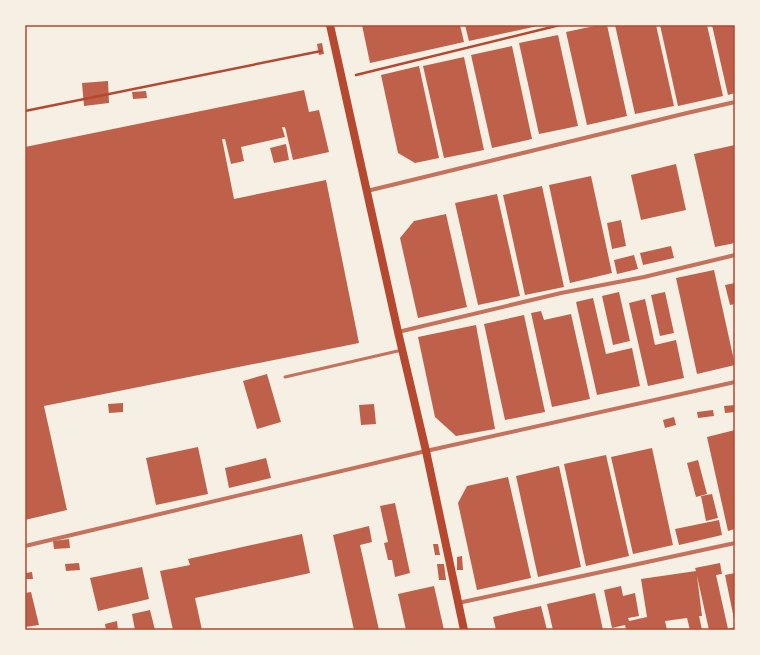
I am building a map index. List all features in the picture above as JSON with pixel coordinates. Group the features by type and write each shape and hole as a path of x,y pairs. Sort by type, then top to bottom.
{"main road":[{"path":"330,25 402,350 426,451 464,630"}],"street":[{"path":"367,191 671,116 735,102"},
{"path":"398,332 561,293 644,278 735,255"},
{"path":"25,546 426,451 735,382"},
{"path":"458,603 735,543"}],"lane":[{"path":"285,377 402,350"}],"path":[{"path":"342,78 560,25"},
{"path":"25,111 335,48"}],"building":[{"path":"362,25 460,25 464,42 370,63"},
{"path":"465,25 538,25 538,26 469,41"},
{"path":"599,25 607,25 627,116 587,125 566,32"},
{"path":"615,25 656,25 674,106 635,114"},
{"path":"660,25 707,25 723,96 678,106"},
{"path":"712,25 735,25 735,93 728,95"},
{"path":"558,35 578,126 539,134 519,43"},
{"path":"322,43 324,54 319,55 317,44"},
{"path":"512,46 532,139 492,148 471,55"},
{"path":"464,57 484,150 444,158 423,66"},
{"path":"419,66 439,158 415,163 398,153 381,75"},
{"path":"108,81 109,103 84,106 82,83"},
{"path":"304,90 309,112 319,110 329,152 293,160 285,127 282,127 285,137 241,147 244,161 231,164 225,139 222,139 234,199 326,180 359,343 44,406 67,510 25,520 25,147"},
{"path":"146,91 147,98 133,99 132,92"},
{"path":"286,144 289,160 274,163 270,148"},
{"path":"735,145 735,243 715,247 694,154"},
{"path":"676,164 686,210 641,220 631,175"},
{"path":"591,176 612,273 570,283 549,185"},
{"path":"542,186 564,287 525,295 503,195"},
{"path":"497,194 520,296 478,305 455,203"},
{"path":"446,214 467,307 418,318 400,238 414,221"},
{"path":"621,220 626,246 612,249 607,223"},
{"path":"671,246 674,258 643,265 640,253"},
{"path":"634,255 638,269 617,274 614,260"},
{"path":"714,270 735,365 697,374 676,278"},
{"path":"735,283 735,304 730,305 725,285"},
{"path":"619,292 630,341 613,345 602,296"},
{"path":"665,292 674,333 660,336 651,295"},
{"path":"593,298 606,354 632,348 640,386 597,395 576,302"},
{"path":"645,299 655,345 676,340 684,378 648,386 629,303"},
{"path":"541,311 544,320 571,314 590,399 552,407 531,313"},
{"path":"524,315 545,412 505,420 484,324"},
{"path":"476,325 495,429 456,436 435,417 418,337"},
{"path":"267,374 281,422 257,429 243,381"},
{"path":"123,403 123,412 109,413 108,404"},
{"path":"374,404 376,424 361,425 359,405"},
{"path":"735,405 735,412 725,413 724,406"},
{"path":"713,410 714,416 698,418 697,412"},
{"path":"674,417 676,425 665,428 663,420"},
{"path":"735,430 735,529 728,531 707,437"},
{"path":"198,447 208,494 156,505 146,458"},
{"path":"652,448 673,545 633,554 611,457"},
{"path":"606,455 629,556 586,566 564,464"},
{"path":"266,458 271,478 229,488 225,468"},
{"path":"698,460 707,494 696,497 687,463"},
{"path":"559,466 581,567 538,577 516,476"},
{"path":"508,477 531,578 477,590 458,503 467,486"},
{"path":"712,494 718,518 706,521 701,496"},
{"path":"395,503 410,573 395,577 392,560 388,560 384,543 388,542 380,506"},
{"path":"719,520 722,535 679,545 675,529"},
{"path":"369,526 372,542 360,545 379,630 354,630 333,535"},
{"path":"302,534 310,573 195,598 202,630 173,630 160,571 190,565 188,559"},
{"path":"69,539 70,548 54,549 53,541"},
{"path":"433,544 438,544 440,555 435,555"},
{"path":"462,556 463,570 457,570 457,557"},
{"path":"79,563 80,570 66,571 65,564"},
{"path":"720,563 722,574 716,575 728,629 735,627 735,630 709,630 697,576 702,616 699,616 702,630 690,630 687,618 665,621 667,630 626,630 625,625 612,628 604,590 621,586 623,596 635,593 639,616 628,618 629,621 647,617 641,579 696,571 695,568"},
{"path":"437,564 444,564 446,580 439,580"},
{"path":"142,567 149,599 98,611 90,578"},
{"path":"32,572 33,579 25,579 25,573"},
{"path":"735,573 735,619 734,619 725,575"},
{"path":"434,586 444,630 406,630 398,594"},
{"path":"31,592 39,625 25,627 25,593"},
{"path":"595,593 603,630 553,630 547,604"},
{"path":"541,606 547,630 496,630 493,617"},
{"path":"150,610 155,630 135,630 132,614"},
{"path":"117,621 118,630 106,630 105,624"}]}
